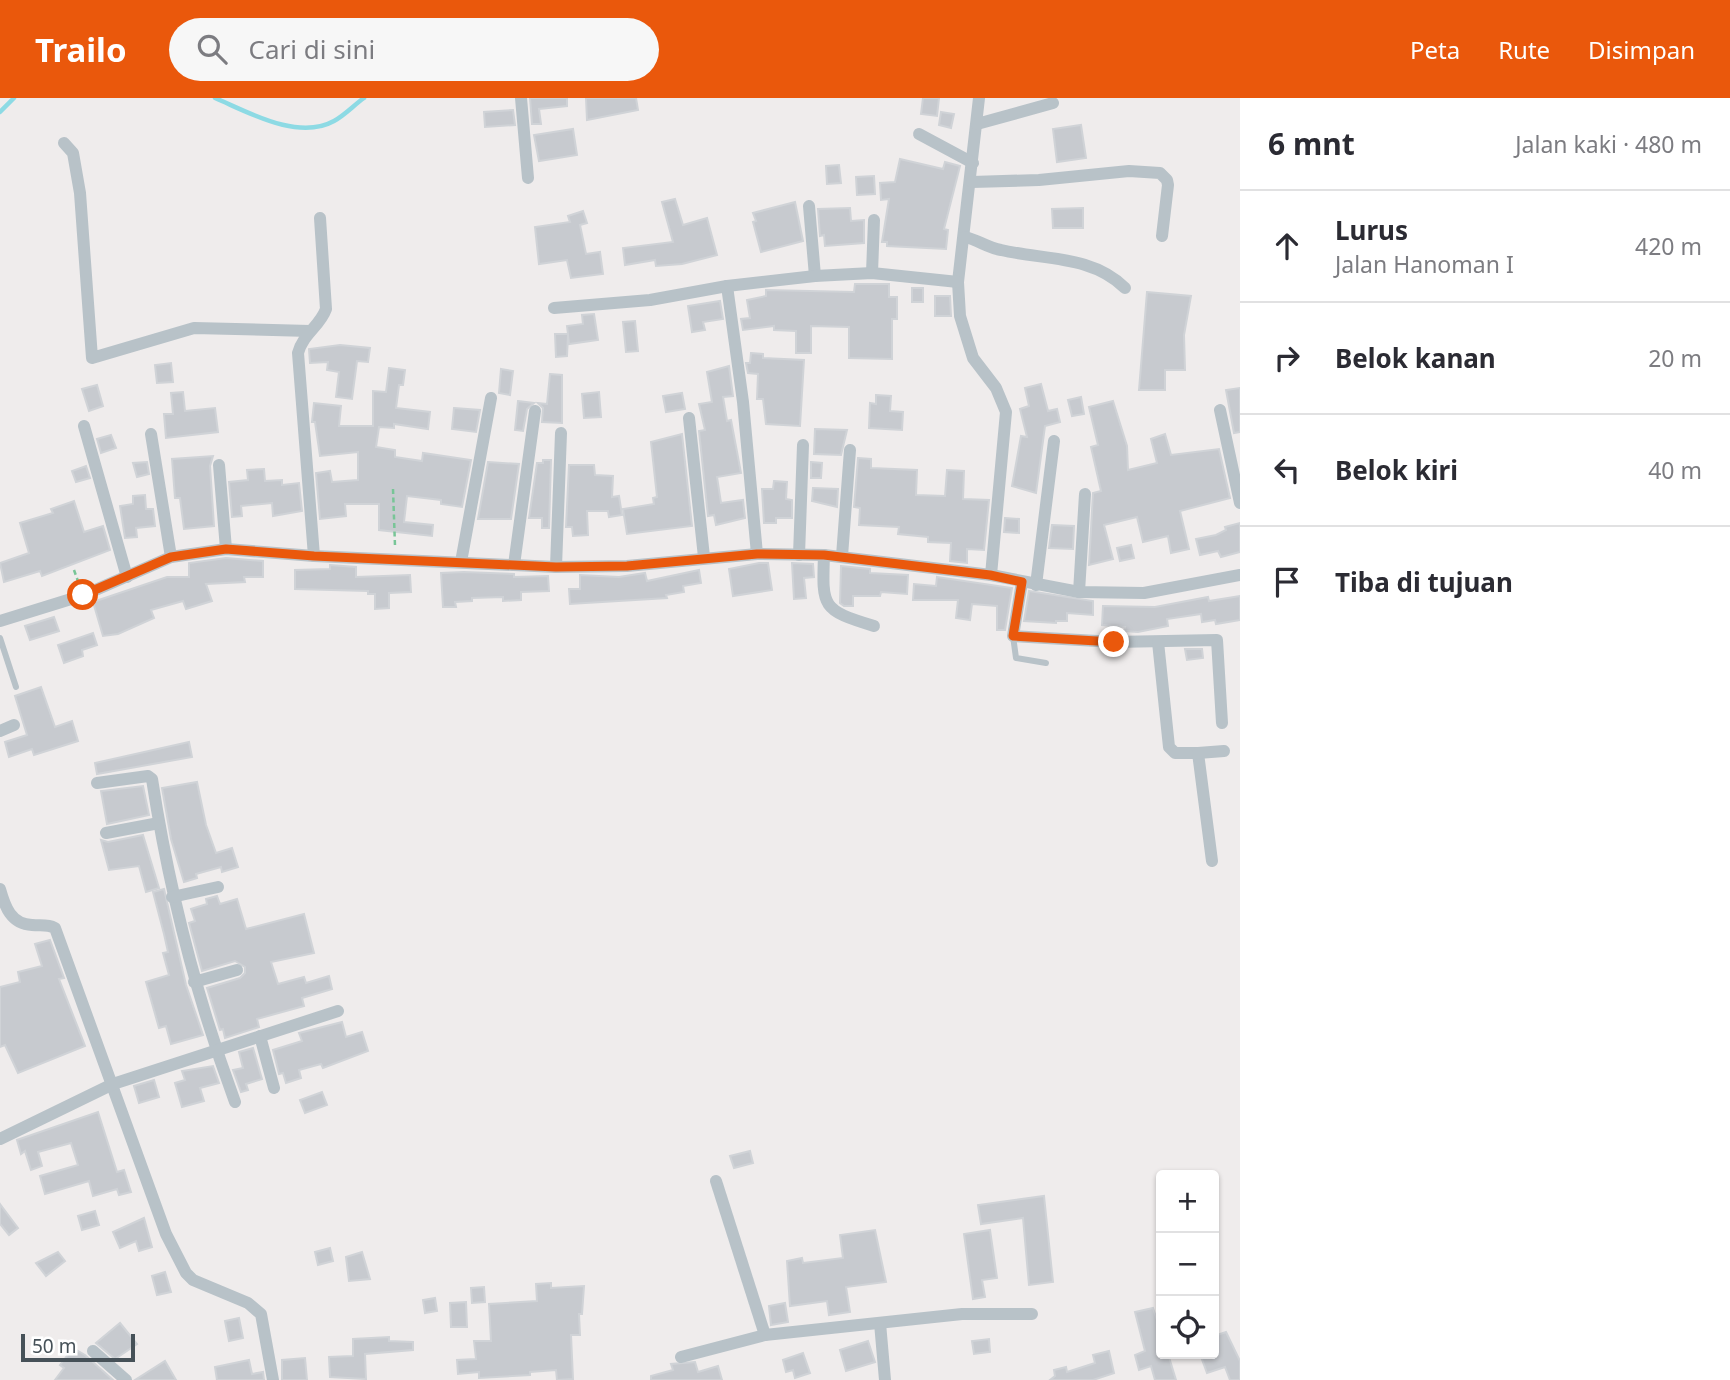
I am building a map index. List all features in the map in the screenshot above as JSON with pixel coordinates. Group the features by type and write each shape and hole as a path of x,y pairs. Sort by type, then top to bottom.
{"street":[{"path":"521,98 528,177"},
{"path":"979,98 972,182 958,282 960,316 967,344 1003,400 1006,412 990,575"},
{"path":"978,124 1053,103"},
{"path":"919,134 973,163"},
{"path":"64,143 73,153 80,193 92,358 194,328 310,331"},
{"path":"972,182 1039,180 1129,171 1160,173 1167,180 1168,186 1163,236"},
{"path":"809,206 815,276"},
{"path":"314,556 298,353 326,309 320,218"},
{"path":"872,273 874,220"},
{"path":"965,237 999,250 1089,266 1112,277 1125,288"},
{"path":"554,309 650,300 727,286 815,276 872,273 958,282"},
{"path":"727,286 743,402 757,554"},
{"path":"461,562 491,398"},
{"path":"1220,410 1240,503"},
{"path":"514,565 535,411"},
{"path":"689,418 705,557"},
{"path":"84,426 127,577"},
{"path":"556,567 561,433"},
{"path":"151,434 171,557"},
{"path":"1036,585 1054,441"},
{"path":"799,555 803,445"},
{"path":"842,556 850,450"},
{"path":"219,465 226,549"},
{"path":"1079,592 1084,494"},
{"path":"1,616 83,595 171,557 226,549 314,556 556,567 627,566 757,554 824,555 990,575 1079,592 1144,593 1240,575"},
{"path":"824,555 823,594 826,603 847,618 874,626"},
{"path":"1022,582 1013,636 1114,642 1210,638 1217,640 1222,723"},
{"path":"1158,642 1169,747 1175,753 1224,751"},
{"path":"0,731 14,725"},
{"path":"1198,753 1212,861"},
{"path":"97,783 150,776 172,897 194,982 235,1102"},
{"path":"106,833 159,822"},
{"path":"172,897 218,887"},
{"path":"0,889 9,914 15,920 55,928 113,1084 154,1207 181,1264 200,1285 256,1308 264,1324 274,1380"},
{"path":"194,982 237,970"},
{"path":"0,1139 113,1084 338,1012"},
{"path":"260,1036 274,1088"},
{"path":"716,1181 765,1335"},
{"path":"681,1357 765,1335 962,1314 1032,1314"},
{"path":"880,1323 885,1380"},
{"path":"93,1351 125,1380"}],"lane":[{"path":"1013,636 1015,655 1019,660 1046,663"},
{"path":"0,638 16,687"}],"path":[{"path":"393,489 395,560"}],"building":[{"path":"530,98 567,98 567,106 539,109 541,124 532,124"},
{"path":"586,98 636,98 638,110 587,120"},
{"path":"923,98 939,98 937,116 921,114"},
{"path":"513,110 515,125 485,127 484,112"},
{"path":"941,112 954,114 951,128 939,125"},
{"path":"1081,125 1086,158 1057,162 1053,129"},
{"path":"573,129 577,155 539,161 534,135"},
{"path":"900,159 943,169 945,162 960,166 944,229 948,230 946,249 887,246 887,242 882,242 889,199 881,200 880,183 895,182"},
{"path":"839,165 841,183 827,184 826,166"},
{"path":"874,176 875,194 857,195 856,177"},
{"path":"675,199 683,225 707,218 717,255 682,264 656,266 655,260 625,265 623,248 673,242 662,202"},
{"path":"795,202 803,241 761,252 753,213"},
{"path":"850,208 851,221 864,220 864,243 825,246 824,235 820,236 818,209"},
{"path":"1083,208 1083,228 1053,228 1052,209"},
{"path":"583,211 587,223 580,225 586,254 600,252 603,274 571,278 567,260 539,264 535,227 570,222 568,216"},
{"path":"855,284 889,284 889,297 897,297 897,319 892,319 892,359 849,358 849,327 811,326 811,353 796,353 796,331 774,330 774,326 743,330 741,319 750,318 747,300 766,296 766,290 854,292"},
{"path":"912,288 923,288 923,302 912,302"},
{"path":"1147,292 1191,296 1184,335 1185,370 1165,370 1165,390 1139,390"},
{"path":"935,296 950,296 951,316 935,316"},
{"path":"720,301 723,319 703,322 705,330 692,332 688,306"},
{"path":"594,314 598,340 569,344 568,335 567,356 556,357 555,334 568,334 567,326 583,324 582,315"},
{"path":"635,321 638,351 626,352 623,322"},
{"path":"340,345 370,348 368,362 357,361 352,399 336,397 339,372 327,370 328,362 310,363 309,349"},
{"path":"751,353 763,354 763,358 804,360 800,426 766,424 763,399 757,399 758,374 748,373 746,363 750,363"},
{"path":"171,363 173,382 157,383 155,365"},
{"path":"729,366 733,396 723,397 727,421 731,420 741,473 717,477 721,503 743,500 745,518 716,525 714,515 708,516 699,431 705,430 699,404 712,402 707,372"},
{"path":"389,368 405,370 403,385 399,385 396,408 430,412 428,429 394,424 394,428 379,427 376,447 395,450 395,457 422,461 423,453 471,460 462,507 441,504 441,500 407,496 404,522 433,525 432,536 379,530 379,504 345,504 346,516 320,519 316,473 330,471 332,482 358,480 358,452 320,456 315,422 312,422 314,403 341,406 339,426 373,426 373,391 386,392"},
{"path":"501,369 513,371 510,395 499,393"},
{"path":"550,374 562,375 562,423 542,422 543,408 538,403 547,404"},
{"path":"1041,384 1048,411 1057,409 1060,422 1045,426 1036,493 1012,486 1021,436 1027,437 1020,409 1029,406 1025,388"},
{"path":"97,385 103,406 89,411 82,389"},
{"path":"1240,388 1240,432 1234,433 1226,390"},
{"path":"183,392 185,411 215,408 218,432 166,438 164,414 173,414 171,393"},
{"path":"599,392 601,417 584,418 582,394"},
{"path":"682,393 685,409 666,412 663,396"},
{"path":"876,395 891,396 890,411 903,412 902,430 869,428 870,403 876,404"},
{"path":"1081,397 1084,414 1072,416 1068,400"},
{"path":"518,401 534,403 527,409 523,431 515,430"},
{"path":"1113,401 1127,446 1128,470 1157,463 1151,439 1165,434 1171,455 1219,449 1230,498 1180,511 1189,549 1171,553 1168,536 1143,542 1137,517 1104,525 1113,559 1089,565 1093,493 1101,491 1091,447 1098,445 1089,407"},
{"path":"454,408 480,410 476,432 452,429"},
{"path":"815,429 847,430 841,455 814,454"},
{"path":"682,434 692,526 627,534 623,509 654,504 653,498 657,497 651,442"},
{"path":"111,435 116,448 101,453 97,439"},
{"path":"213,456 210,466 214,526 184,529 180,498 175,498 172,459"},
{"path":"858,458 871,459 871,468 917,470 916,495 945,496 947,470 964,471 963,499 989,500 984,550 967,549 967,563 950,561 951,543 928,542 928,537 898,534 899,527 859,525 860,508 854,507"},
{"path":"543,460 551,460 549,528 542,528 542,518 529,518 537,463 543,463"},
{"path":"147,462 149,474 137,477 133,463"},
{"path":"488,462 519,464 511,519 478,519"},
{"path":"811,462 822,463 821,478 811,478"},
{"path":"569,465 594,465 595,475 613,476 612,497 619,496 622,515 609,517 608,511 587,511 588,535 573,536 572,527 566,527"},
{"path":"86,466 90,478 76,482 72,471"},
{"path":"264,469 265,481 282,480 282,485 299,483 302,511 273,516 272,503 241,506 242,516 232,517 229,482 248,480 247,470"},
{"path":"774,481 787,482 786,499 792,500 792,518 776,518 776,523 764,523 762,489 773,489"},
{"path":"813,488 838,489 837,507 812,501"},
{"path":"145,495 146,509 153,509 155,526 136,528 137,537 125,538 120,506 133,504 133,496"},
{"path":"74,501 84,532 103,526 110,550 42,576 40,571 4,582 0,563 29,553 20,523 53,513 51,509"},
{"path":"1005,518 1019,519 1019,533 1004,532"},
{"path":"1240,523 1240,552 1221,557 1218,551 1200,555 1196,539 1216,535 1226,530 1225,527"},
{"path":"1052,525 1074,526 1073,549 1049,548"},
{"path":"1131,545 1134,558 1120,561 1117,548"},
{"path":"226,558 263,561 263,577 244,577 245,582 206,584 212,601 186,609 183,601 151,610 154,618 118,634 103,636 93,602 167,577 189,577 189,563"},
{"path":"768,563 772,590 733,596 729,569"},
{"path":"792,563 813,564 814,577 804,578 806,598 794,599"},
{"path":"330,565 356,567 356,577 410,575 411,592 389,593 389,608 375,609 375,594 368,594 368,591 295,589 295,570 330,569"},
{"path":"841,566 870,569 870,573 908,575 907,594 881,592 880,596 853,596 853,606 844,606 840,603"},
{"path":"699,570 701,583 683,586 684,592 666,595 667,598 570,604 569,589 580,589 580,575 619,577 645,573 647,581"},
{"path":"441,573 514,574 514,577 548,576 549,591 521,592 521,600 503,601 503,597 472,598 472,601 455,602 456,607 443,607"},
{"path":"937,577 1012,588 1005,630 997,630 997,606 972,604 970,620 956,618 958,600 913,600 914,584 936,586"},
{"path":"1029,591 1093,601 1093,615 1067,613 1067,621 1056,623 1024,621"},
{"path":"1240,596 1240,620 1216,624 1215,620 1202,622 1201,614 1167,619 1168,626 1138,632 1124,631 1125,627 1102,625 1103,606 1155,607 1208,597 1209,601"},
{"path":"54,617 59,631 30,640 25,626"},
{"path":"93,633 97,645 82,650 83,656 64,663 58,645"},
{"path":"1185,649 1202,649 1203,658 1187,660"},
{"path":"41,687 55,727 72,721 78,741 34,755 32,749 9,757 5,742 27,735 15,696"},
{"path":"189,742 192,757 97,774 95,763"},
{"path":"197,782 206,825 216,853 232,848 238,867 222,872 221,867 196,874 197,878 184,882 171,839 162,788"},
{"path":"143,786 149,815 107,824 101,791"},
{"path":"143,835 159,888 146,892 139,866 109,870 101,840 108,842"},
{"path":"164,889 186,985 203,1035 171,1044 166,1026 159,1028 146,982 169,975 163,953 168,952 153,892"},
{"path":"217,896 220,904 237,899 246,929 304,914 314,953 271,962 278,984 304,977 306,983 329,976 332,989 302,998 304,1006 257,1019 259,1027 225,1038 207,988 240,978 245,973 245,967 235,961 202,971 189,923 195,921 191,909 207,904 206,899"},
{"path":"50,940 64,978 59,979 85,1046 18,1073 5,1045 0,1047 0,987 20,982 18,972 42,966 35,944"},
{"path":"342,1022 346,1037 362,1032 368,1051 323,1068 321,1064 299,1070 301,1078 286,1083 283,1073 279,1074 273,1050 302,1041 299,1033"},
{"path":"253,1048 262,1079 246,1084 248,1090 241,1092 233,1070 243,1068 239,1052"},
{"path":"213,1066 219,1083 200,1088 204,1101 182,1107 175,1083 185,1080 182,1071"},
{"path":"154,1080 159,1097 139,1103 134,1086"},
{"path":"322,1092 327,1105 305,1113 300,1100"},
{"path":"98,1112 117,1172 124,1170 131,1192 119,1195 117,1189 93,1196 89,1181 45,1194 40,1176 78,1165 71,1143 38,1152 42,1166 31,1170 25,1151 21,1154 17,1140"},
{"path":"750,1151 753,1163 734,1168 730,1156"},
{"path":"1044,1196 1053,1282 1029,1285 1023,1218 981,1224 978,1205"},
{"path":"0,1204 18,1228 9,1235 0,1224"},
{"path":"95,1211 99,1225 82,1230 78,1216"},
{"path":"144,1218 152,1247 139,1251 136,1241 120,1248 113,1232"},
{"path":"875,1230 886,1282 846,1287 850,1312 829,1315 827,1301 790,1306 787,1261 802,1258 803,1263 843,1258 840,1235"},
{"path":"990,1230 997,1278 982,1280 985,1297 973,1299 964,1234"},
{"path":"330,1248 333,1261 318,1265 315,1252"},
{"path":"58,1252 65,1261 46,1276 36,1263"},
{"path":"362,1252 370,1279 349,1281 346,1257"},
{"path":"165,1272 171,1292 157,1295 152,1276"},
{"path":"551,1283 551,1288 584,1286 582,1314 579,1314 580,1335 571,1335 573,1379 557,1380 556,1370 530,1372 530,1375 479,1378 479,1372 458,1374 457,1360 476,1359 474,1341 491,1341 489,1304 537,1301 536,1284"},
{"path":"484,1287 485,1302 472,1303 471,1288"},
{"path":"435,1298 437,1311 425,1313 423,1300"},
{"path":"466,1302 467,1327 451,1327 450,1303"},
{"path":"785,1303 788,1322 771,1325 769,1306"},
{"path":"1153,1308 1156,1317 1156,1359 1170,1359 1176,1380 1155,1380 1151,1366 1139,1370 1135,1355 1145,1351 1135,1312"},
{"path":"239,1318 243,1338 229,1341 225,1321"},
{"path":"120,1323 137,1344 115,1359 96,1343"},
{"path":"1226,1332 1240,1361 1240,1380 1230,1380 1225,1367 1207,1373 1202,1359 1219,1359 1219,1334"},
{"path":"389,1337 389,1341 413,1342 413,1350 365,1354 366,1379 330,1377 329,1357 353,1356 353,1339"},
{"path":"989,1339 990,1352 974,1354 972,1341"},
{"path":"868,1341 875,1362 846,1371 840,1350"},
{"path":"73,1348 113,1380 55,1380 64,1368 60,1365"},
{"path":"1109,1351 1114,1373 1093,1380 1050,1380 1055,1376 1054,1370 1066,1367 1067,1372 1095,1363 1093,1355"},
{"path":"803,1353 810,1373 795,1378 793,1370 786,1372 783,1360"},
{"path":"305,1358 307,1380 282,1380 282,1360"},
{"path":"249,1360 252,1374 263,1372 264,1380 217,1380 215,1367"},
{"path":"165,1361 176,1380 135,1380"},
{"path":"695,1362 698,1372 718,1366 722,1380 651,1380 651,1376 673,1370 671,1364"}],"waterway":[{"path":"0,112 14,98"},
{"path":"215,98 258,117 305,128 334,121 364,98"}],"route":[{"path":"83,595 171,557 226,549 314,556 556,567 627,566 757,554 824,555 990,575 1022,582 1013,636 1114,642"}]}
